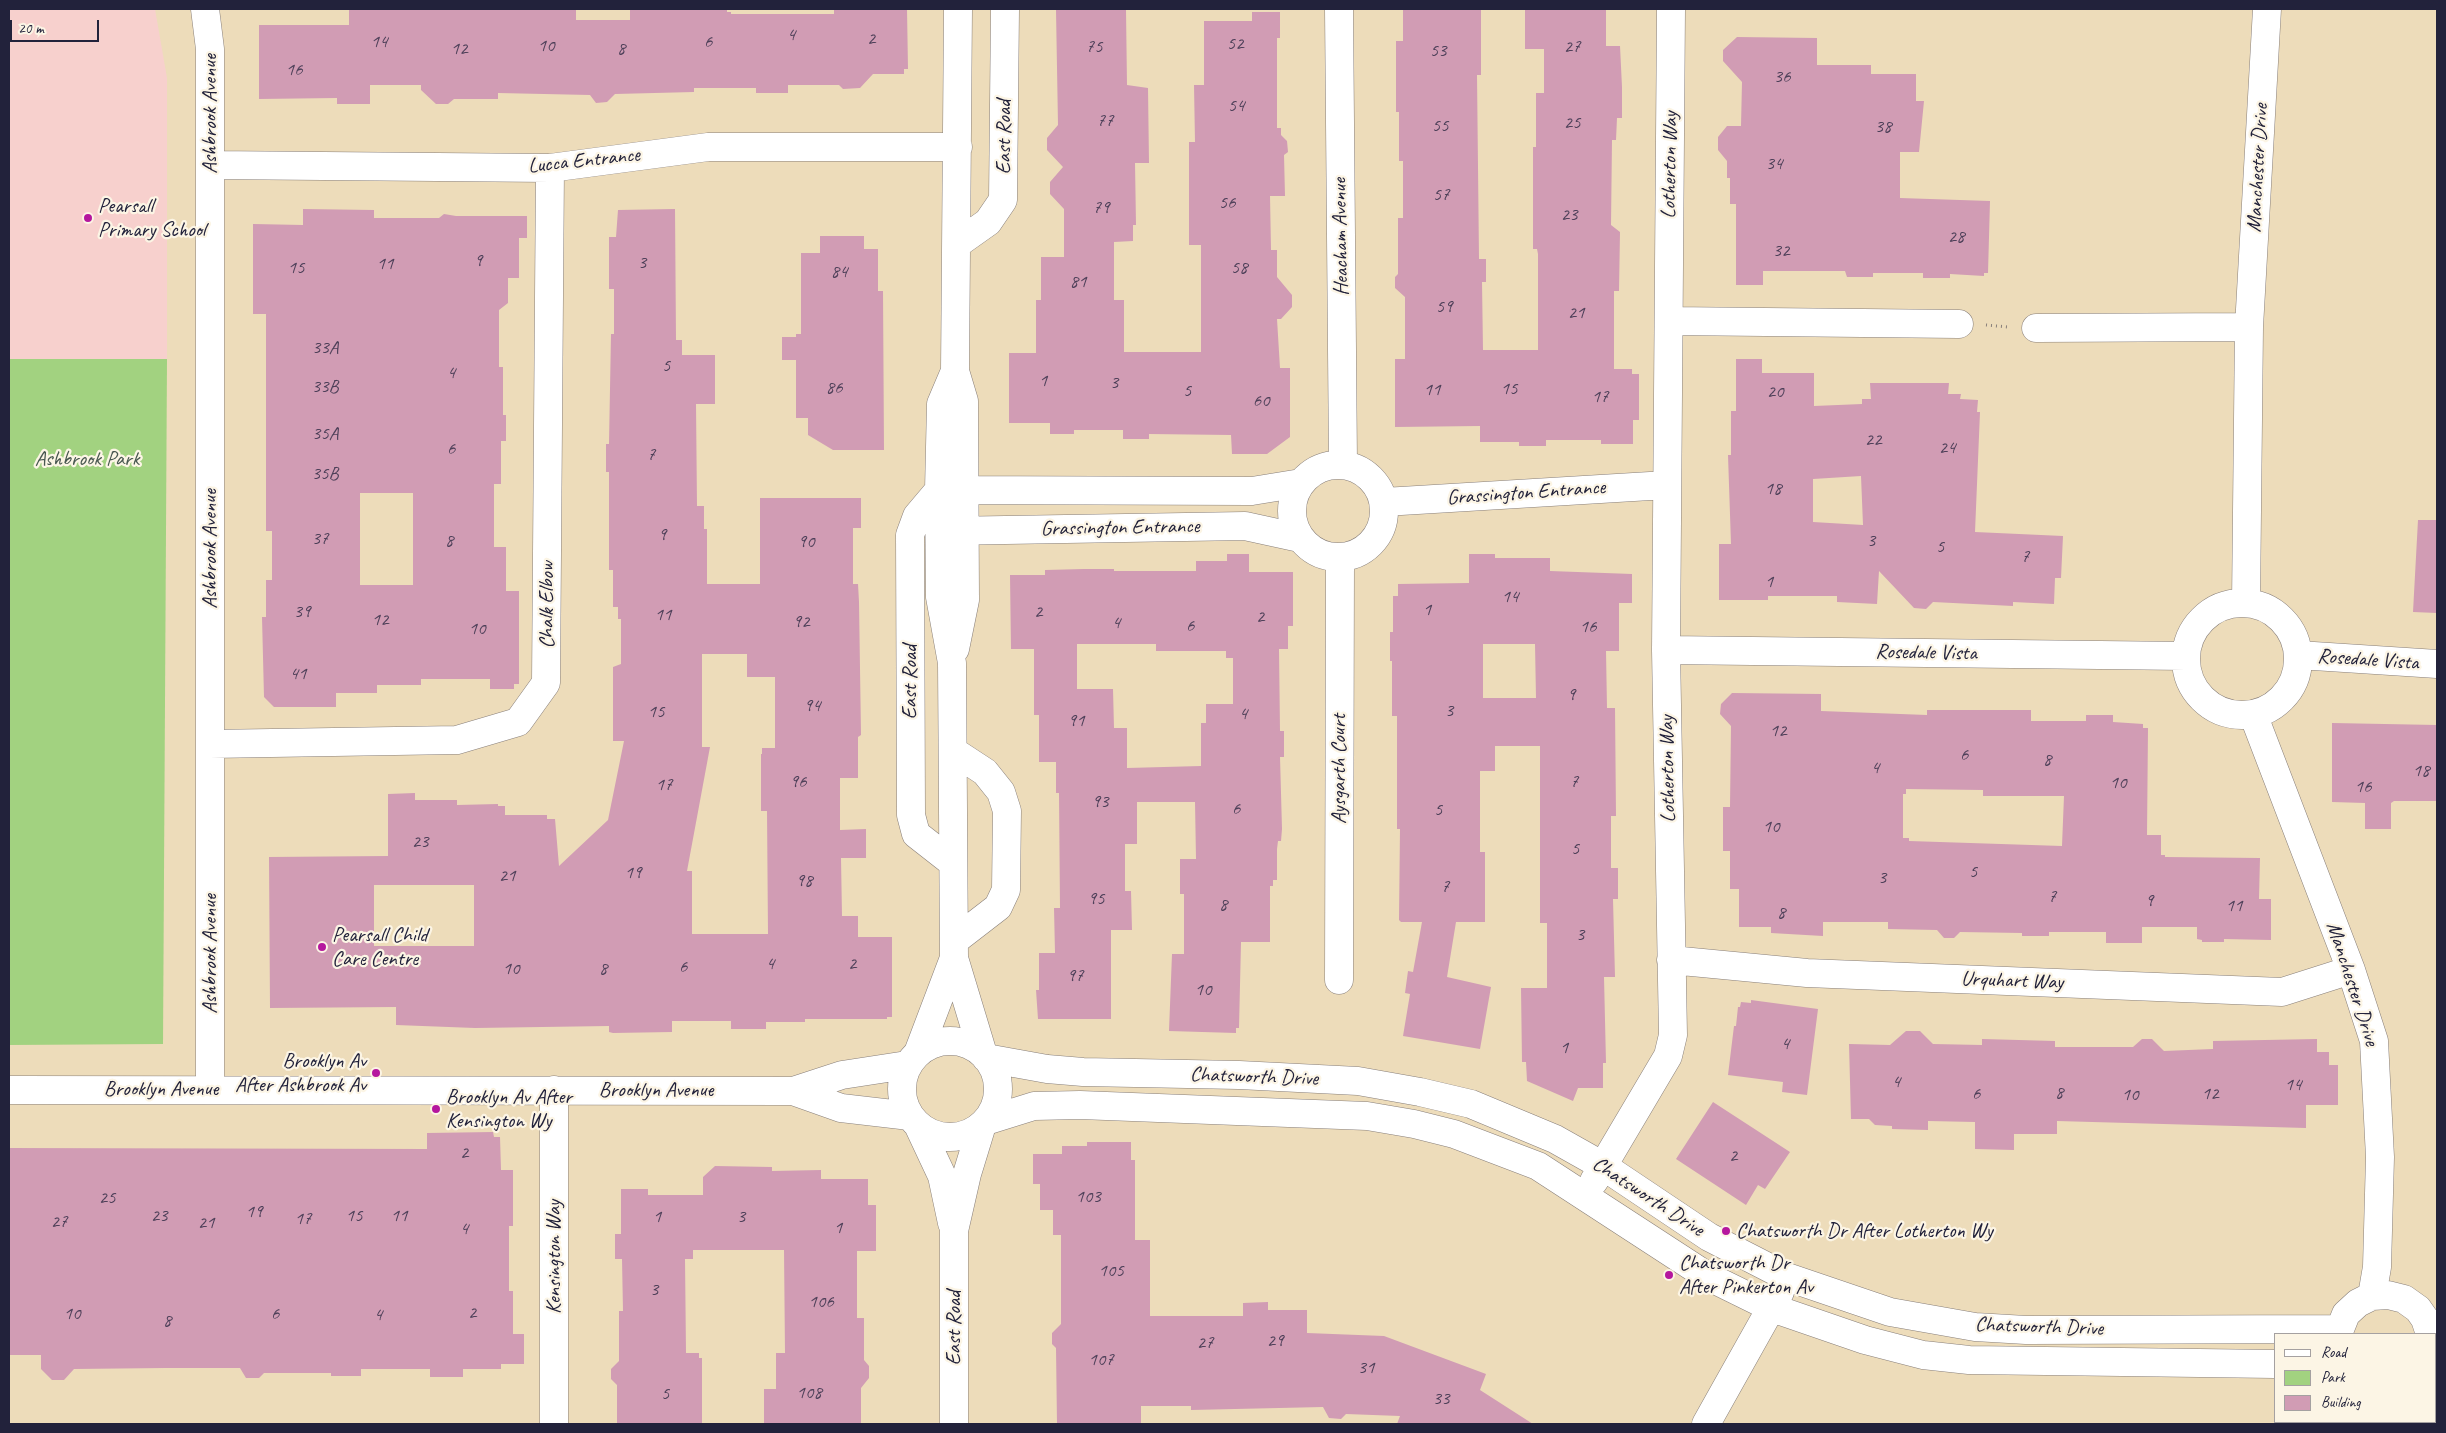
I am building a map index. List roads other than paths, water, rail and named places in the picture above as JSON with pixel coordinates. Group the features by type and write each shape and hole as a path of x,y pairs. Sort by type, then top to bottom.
{"street":[{"name":"Ashbrook Avenue","path":"204,9 210,50 210,1089"},
{"name":"East Road","path":"958,9 955,371 964,401 952,490 952,530 965,600 952,663 954,950 984,1056"},
{"name":"East Road","path":"957,244 988,222 1003,200 1005,9"},
{"name":"Heacham Avenue","path":"1339,9 1343,464"},
{"name":"Lotherton Way","path":"1585,1194 1668,1056 1673,1035 1666,650 1672,9"},
{"name":"Manchester Drive","path":"2246,603 2249,327 2267,9"},
{"name":"Lucca Entrance","path":"210,165 550,168 708,147 958,147"},
{"name":"Chalk Elbow","path":"210,744 457,740 518,722 546,683 550,168"},
{"path":"1669,321 1959,324"},
{"path":"2036,328 2249,327"},
{"path":"1343,464 1354,466 1368,474 1379,487 1384,502 1385,518 1380,533 1369,546 1356,555 1340,558 1327,557 1312,550 1300,538 1293,524 1293,498 1301,483 1312,472 1327,465 1343,464"},
{"name":"Grassington Entrance","path":"952,490 1252,491 1301,483"},
{"name":"Grassington Entrance","path":"1384,502 1667,484"},
{"name":"East Road","path":"952,490 917,516 910,535 911,815 916,834 953,863"},
{"name":"Grassington Entrance","path":"952,530 1245,526 1300,538"},
{"name":"Aysgarth Court","path":"1339,980 1340,558"},
{"path":"2246,603 2267,609 2282,620 2293,636 2298,655 2295,677 2286,694 2271,708 2253,714 2229,714 2211,706 2197,693 2188,675 2187,646 2196,627 2209,614 2226,605 2246,603"},
{"name":"Rosedale Vista","path":"1666,650 2186,656"},
{"name":"Rosedale Vista","path":"2298,655 2437,664"},
{"name":"Manchester Drive","path":"2253,714 2351,970 2374,1041 2380,1157 2377,1267 2372,1296"},
{"path":"953,752 985,772 1001,792 1007,811 1006,890 998,907 954,950"},
{"name":"East Road","path":"912,1059 954,950"},
{"name":"Urquhart Way","path":"1671,960 1806,973 2282,992 2351,970"},
{"path":"954,1041 970,1045 984,1056 996,1075 998,1095 996,1104 984,1123 969,1133 954,1138 939,1137 914,1121 901,1094 912,1059 938,1042 954,1041"},
{"name":"Chatsworth Drive","path":"984,1056 1047,1069 1083,1072 1239,1075 1358,1081 1472,1104 1555,1139 1603,1166 1709,1237 1787,1278 1890,1312 1975,1327 2026,1330 2338,1332"},
{"name":"Brooklyn Avenue","path":"9,1090 793,1091 842,1075 912,1059"},
{"path":"1239,1075 1240,1109"},
{"name":"Kensington Way","path":"554,1090 554,1424"},
{"name":"Brooklyn Avenue","path":"793,1091 840,1108 914,1121"},
{"name":"Chatsworth Drive","path":"984,1123 1034,1106 1080,1105 1240,1109 1367,1116 1414,1124 1454,1134 1538,1166 1585,1194 1707,1276 1772,1308 1865,1340 1923,1355 1969,1360 2274,1364"},
{"name":"East Road","path":"914,1121 942,1176 954,1231 954,1424"},
{"name":"East Road","path":"954,1231 967,1174 984,1123"},
{"path":"1706,1424 1787,1278"},
{"path":"2338,1332 2346,1314 2358,1303 2372,1296 2388,1295 2404,1299 2418,1309 2431,1325"}],"place":[{"name":"Pearsall Primary School","path":"88,218"},
{"name":"Pearsall Child Care Centre","path":"322,947"},
{"name":"Brooklyn Av After Ashbrook Av","path":"376,1073"},
{"name":"Brooklyn Av After Kensington Wy","path":"436,1109"},
{"name":"Chatsworth Dr After Lotherton Wy","path":"1726,1231"},
{"name":"Chatsworth Dr After Pinkerton Av","path":"1669,1275"}],"park label":[{"name":"Ashbrook Park","path":"87,459"}]}
